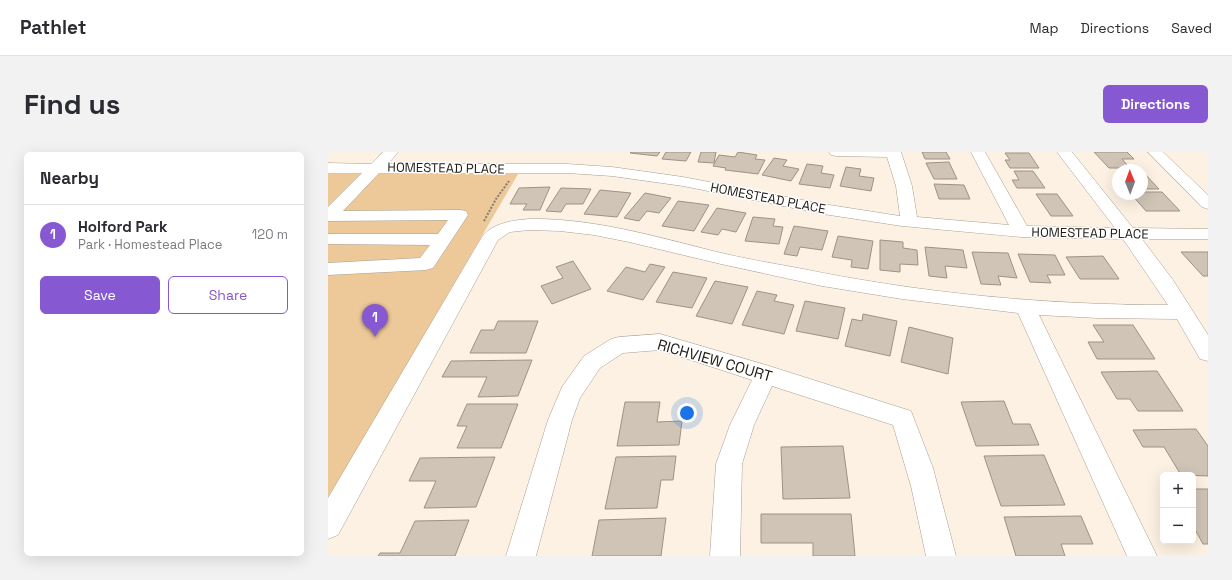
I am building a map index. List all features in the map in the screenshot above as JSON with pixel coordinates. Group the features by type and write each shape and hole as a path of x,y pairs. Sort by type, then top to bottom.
{"street":[{"path":"329,216 391,152"},
{"path":"836,152 894,153 904,186 909,221"},
{"path":"978,152 1022,232"},
{"path":"1064,152 1166,285 1208,353"},
{"path":"1155,152 1208,204"},
{"name":"HOMESTEAD PLACE","path":"328,168 576,169 616,173 730,190 798,205 909,221 1022,232 1208,234"},
{"path":"328,269 426,264 460,215 329,216"},
{"path":"328,525 491,237 500,229 526,225 596,230 637,237 710,256 821,280 901,292 1025,307 1077,311 1183,312"},
{"path":"328,240 444,240"},
{"path":"1025,307 1142,556"},
{"name":"RICHVIEW COURT","path":"521,556 560,420 570,394 592,362 619,345 660,342 766,374 902,418 909,434 929,503 941,556"},
{"path":"725,556 729,464 742,424 766,374"}],"shaded area":[{"path":"328,174 518,174 328,500"}],"building":[{"path":"660,152 657,156 630,153"},
{"path":"666,152 691,152 686,161 662,159"},
{"path":"701,152 716,152 714,163 698,162"},
{"path":"738,152 757,155 755,159 765,160 758,174 725,170 726,168 713,166 719,155 735,157"},
{"path":"922,152 946,152 950,159 925,159"},
{"path":"1094,152 1127,152 1134,159 1122,159 1126,164 1112,164 1112,168 1109,168"},
{"path":"1005,153 1029,153 1039,168 1010,168 1005,160 1010,160"},
{"path":"774,158 787,160 783,166 799,169 791,181 762,175"},
{"path":"949,162 957,179 934,179 926,163"},
{"path":"807,164 823,166 821,173 834,175 830,188 799,184"},
{"path":"846,167 861,169 859,176 874,178 871,191 840,186"},
{"path":"1014,171 1033,171 1045,188 1017,188 1012,180 1019,180"},
{"path":"1148,177 1159,189 1148,189"},
{"path":"934,184 964,185 970,199 939,199"},
{"path":"550,187 540,210 523,210 527,204 510,204 519,188"},
{"path":"561,188 591,189 583,204 566,204 561,212 546,211"},
{"path":"600,190 631,193 617,217 584,214"},
{"path":"1148,192 1162,192 1180,211 1146,211 1136,200 1148,200"},
{"path":"645,193 671,198 659,213 647,211 639,221 624,218"},
{"path":"1036,194 1057,194 1073,216 1051,216"},
{"path":"678,201 709,205 694,231 662,226"},
{"path":"717,208 746,213 736,232 722,229 718,235 701,232"},
{"path":"753,217 775,219 773,226 783,227 779,244 745,241"},
{"path":"794,226 828,231 822,250 800,247 797,256 784,254"},
{"path":"838,236 873,241 868,269 851,267 852,260 832,257"},
{"path":"880,240 903,242 903,248 917,250 918,265 900,264 900,272 880,270"},
{"path":"925,247 963,250 967,268 945,266 947,278 929,276"},
{"path":"972,252 1008,253 1017,278 998,276 1001,285 981,284"},
{"path":"1181,252 1208,252 1208,276 1203,276"},
{"path":"1018,254 1055,255 1065,275 1047,275 1051,283 1030,282"},
{"path":"1103,256 1119,279 1080,279 1066,257"},
{"path":"573,261 591,289 552,304 541,286 563,278 556,267"},
{"path":"650,264 665,267 643,300 607,291 626,267 645,272"},
{"path":"673,272 707,278 692,308 656,302"},
{"path":"715,281 748,287 732,324 696,316"},
{"path":"757,291 777,295 774,301 794,305 784,334 742,325"},
{"path":"805,301 845,308 838,339 796,331"},
{"path":"863,314 897,321 890,356 845,346 852,319 862,321"},
{"path":"498,321 538,321 526,353 470,353 481,330 494,330"},
{"path":"1093,325 1133,325 1155,359 1097,359 1088,342 1104,342"},
{"path":"909,327 953,338 948,374 901,362"},
{"path":"532,360 518,396 478,397 487,377 442,377 451,361"},
{"path":"1157,371 1183,411 1138,411 1130,399 1117,399 1101,372"},
{"path":"1004,401 1013,424 1030,424 1039,445 976,446 961,402"},
{"path":"625,402 660,402 657,422 682,421 679,445 617,446"},
{"path":"467,404 518,404 501,448 457,448 467,426 457,426"},
{"path":"1196,429 1208,446 1208,476 1196,476 1196,472 1179,472 1164,447 1143,447 1133,430"},
{"path":"843,446 850,498 783,499 781,447"},
{"path":"1044,455 1065,505 1001,506 984,456"},
{"path":"676,456 673,480 661,480 657,508 605,509 616,457"},
{"path":"495,457 476,507 424,508 436,481 409,481 420,458"},
{"path":"1196,489 1208,489 1208,544 1203,544 1196,531"},
{"path":"761,514 851,514 855,556 813,556 813,543 761,543"},
{"path":"1081,516 1093,544 1061,544 1065,556 1016,556 1004,517"},
{"path":"666,518 661,556 592,556 599,520"},
{"path":"469,520 455,556 378,556 380,553 400,553 415,521"}],"place":[{"name":"Holford Park","path":"375,337"}]}
